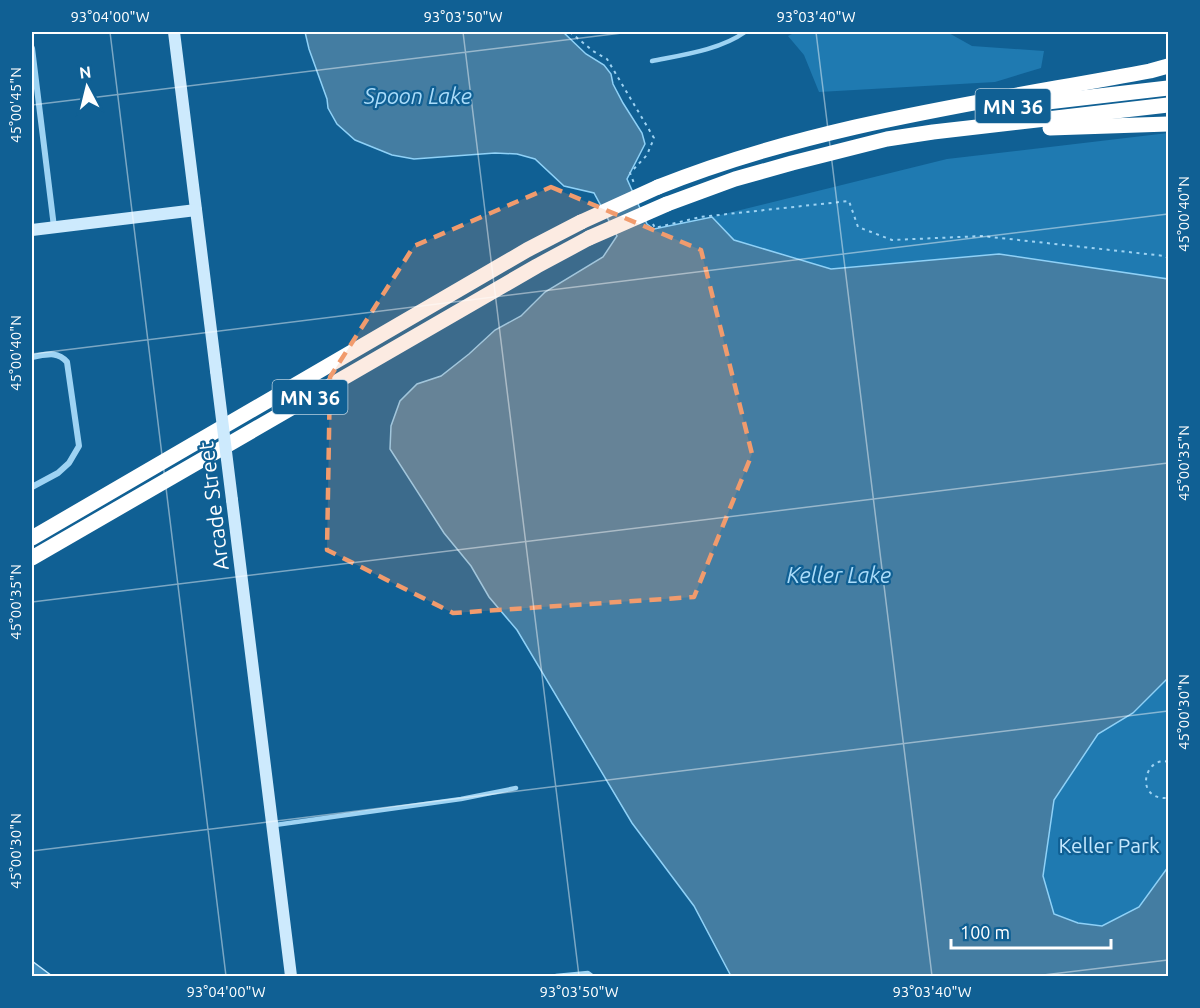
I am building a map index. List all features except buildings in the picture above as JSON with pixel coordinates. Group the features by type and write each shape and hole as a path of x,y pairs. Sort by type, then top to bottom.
{"highway":[{"path":"858,126 1168,66"},
{"name":"MN 36","path":"32,538 527,250 581,222 658,187 746,155 858,126 1168,88"},
{"name":"MN 36","path":"32,558 537,266 589,238 667,204 735,179 886,139 1168,105"},
{"path":"933,132 1168,124"}],"street":[{"name":"Arcade Street","path":"174,32 291,976"},
{"path":"32,48 34,82 54,228"},
{"path":"32,230 196,210"},
{"path":"32,357 53,354 62,356 67,362 79,446 69,463 58,473 32,488"}],"lane":[{"path":"652,61 691,53 736,38 745,32"},
{"path":"272,826 461,799 516,788"},
{"path":"556,976 588,973 592,976"}],"path":[{"path":"570,32 593,51 608,59 654,138 647,154 630,173"},
{"path":"652,223 655,228 700,217 849,201 858,227 892,240 982,236 1168,258"},
{"path":"1168,762 1164,760 1155,764 1149,769 1146,780 1147,789 1152,796 1168,798"}],"highlighted area":[{"path":"551,187 701,250 752,454 694,597 453,613 327,550 330,377 414,246"}],"green space":[{"path":"796,32 947,32 972,46 1044,51 1041,68 995,82 819,92 804,55 788,36"},
{"path":"1168,133 1168,279 999,254 831,269 734,240 712,217 947,159"},
{"name":"Keller Park","path":"1168,678 1168,867 1139,907 1102,926 1078,923 1054,914 1043,876 1054,800 1098,734 1133,713"}],"water":[{"name":"Keller Lake","path":"305,32 563,32 586,54 604,65 611,74 613,84 623,103 642,133 645,144 627,179 647,224 654,229 712,217 734,240 831,269 999,254 1168,279 1168,678 1133,713 1098,734 1054,800 1043,876 1054,914 1078,923 1102,926 1139,907 1168,867 1168,976 731,976 694,906 632,823 517,630 489,597 471,566 444,533 390,449 391,426 400,401 417,384 441,376 495,330 521,316 545,292 603,257 617,236 594,193 564,186 535,159 517,154 495,153 414,159 392,155 355,140 337,124 328,108"}],"water label":[{"name":"Spoon Lake","path":"418,95"}]}
